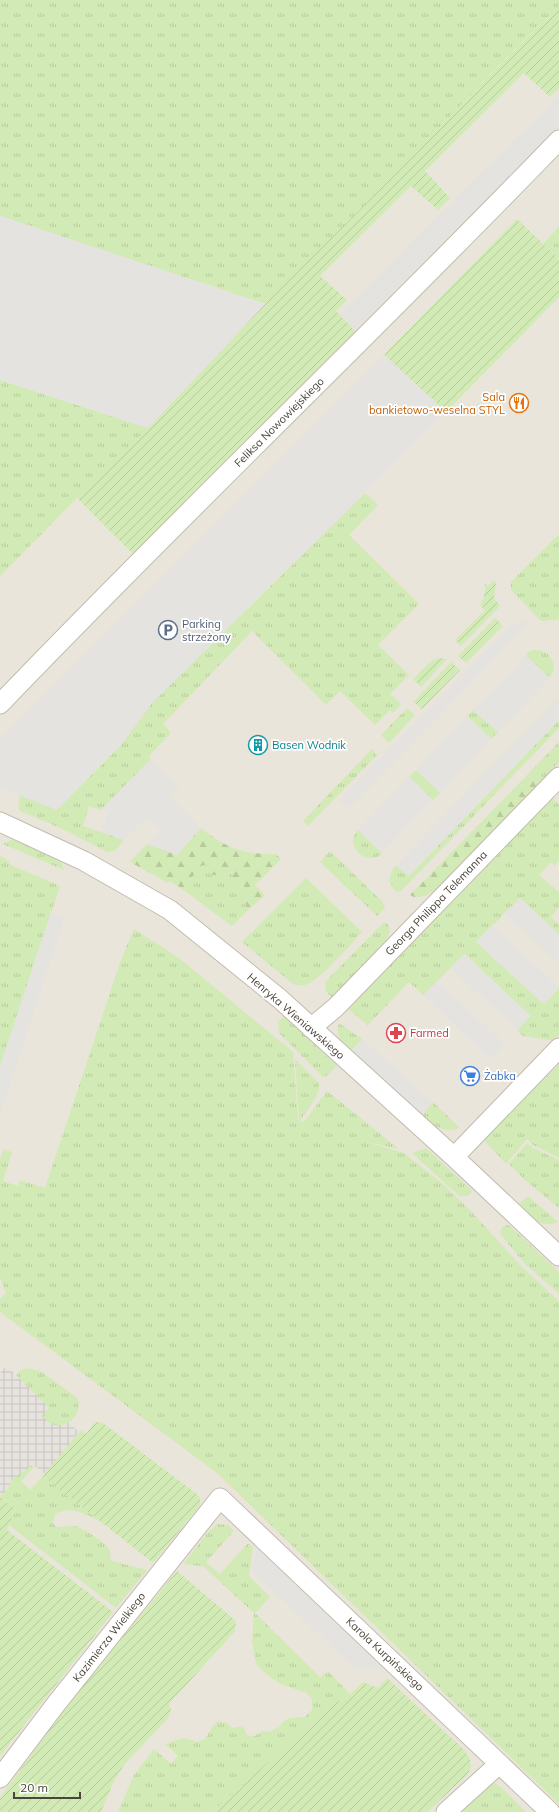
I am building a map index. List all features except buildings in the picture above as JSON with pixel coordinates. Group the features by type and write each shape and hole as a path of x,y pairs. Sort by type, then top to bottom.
{"street":[{"name":"Feliksa Nowowiejskiego","path":"0,704 110,591 496,206 559,140"},
{"name":"Georga Philippa Telemanna","path":"311,1028 336,1007 559,777"},
{"name":"Henryka Wieniawskiego","path":"0,822 84,861 170,910 280,999 454,1157 559,1256"},
{"path":"454,1157 559,1048"},
{"name":"Karola Kurpińskiego","path":"220,1498 550,1812"},
{"name":"Kazimierza Wielkiego","path":"0,1778 64,1693 220,1498"},
{"path":"446,1812 499,1764"}],"shaded area":[{"path":"559,6 559,226 543,244 559,260 559,1812 0,1812 0,216 265,304"},
{"path":"559,95 559,140 359,335 339,314"},
{"path":"0,216 265,304 148,428 0,380"},
{"name":"Parking strzeżony","path":"384,355 446,412 152,703 121,745 57,810 0,788 0,739"},
{"path":"524,621 530,622 349,808 339,800 508,628 514,624"},
{"path":"526,656 550,678 498,732 473,710"},
{"path":"559,696 559,720 409,876 396,865"},
{"path":"467,716 491,739 441,793 416,770"},
{"path":"151,759 179,786 169,796 201,828 177,855 147,844 161,830 147,817 124,840 102,832 108,812 101,810"},
{"path":"409,777 433,800 382,853 358,830"},
{"path":"520,898 559,934 559,964 504,913"},
{"path":"51,912 65,917 0,1115 0,1067"},
{"path":"492,925 559,987 544,1004 476,942"},
{"path":"464,954 531,1016 517,1030 450,968"},
{"path":"438,981 505,1044 490,1059 423,995"},
{"path":"362,1039 433,1102 421,1117 349,1053"},
{"path":"6,1366 79,1432 45,1474 35,1466 31,1467 11,1480 10,1486 0,1497 0,1373"},
{"path":"256,1546 384,1669 356,1670 252,1571"}],"green space":[{"path":"0,0 559,0 559,6 490,75 359,211 265,304 0,216"},
{"path":"559,6 559,90 558,89 550,97 524,73 425,171 450,198 438,210 411,186 320,276 347,300 336,311 359,335 136,557 77,498 148,428 282,286 359,211 490,75"},
{"path":"517,219 559,259 559,297 446,412 384,355"},
{"path":"559,226 559,259 543,244"},
{"path":"0,380 148,428 0,576"},
{"path":"365,493 378,505 349,535 419,604 378,645 409,675 390,694 401,704 393,713 390,710 375,725 340,691 326,705 252,631 163,724 171,733 149,756 151,759 101,810 89,806 83,826 124,840 115,851 107,852 65,830 20,811 18,808 20,795 57,809 121,745 152,703"},
{"path":"559,534 559,620 541,621 511,590 511,582"},
{"path":"494,580 496,583 494,598 500,606 461,646 455,640 485,610 480,605 484,597 485,584 488,586"},
{"path":"495,618 503,626 466,663 458,656"},
{"path":"533,650 544,652 551,658 554,668 550,678 526,656 528,652"},
{"path":"438,658 447,659 421,687 413,679 429,663"},
{"path":"451,662 460,670 422,709 413,702"},
{"path":"407,708 415,715 389,743 381,735"},
{"path":"473,710 498,732 491,739 467,716"},
{"path":"559,720 559,728 400,892 395,891 389,881 392,870 396,865 409,876"},
{"path":"559,742 559,762 539,783 528,774"},
{"path":"372,749 377,755 308,826 303,821"},
{"path":"416,770 441,793 433,800 409,777"},
{"path":"528,774 539,783 437,889 420,897 413,897 410,895"},
{"path":"551,797 559,804 559,860 555,865 551,862 539,875 559,892 559,907 551,917 559,925 559,934 520,898 476,942 544,1004 559,988 559,1035 554,1041 523,1036 517,1030 530,1016 465,954 423,995 409,982 368,1025 348,1009"},
{"path":"201,828 218,841 236,849 255,853 276,854 281,859 255,885 265,895 246,912 247,891 245,888 239,887 234,883 233,875 230,873 217,876 209,873 208,868 205,865 201,866 182,889 170,881 168,883 130,862 147,844 177,855"},
{"path":"358,830 382,853 376,857 370,858 364,857 359,853 353,842 354,836"},
{"path":"14,838 60,859 64,870 3,844"},
{"path":"330,851 383,902 385,908 377,916 320,862"},
{"path":"0,856 9,861 9,864 60,886 0,1066"},
{"path":"205,865 225,875 230,873 233,875 238,887 245,888 247,891 246,912 232,926 182,889 198,869"},
{"path":"306,878 362,932 318,977 305,985 297,985 292,983 242,942"},
{"path":"384,922 388,924 390,932 384,945 333,998 326,992 325,982"},
{"path":"134,929 179,958 293,1052 298,1120 295,1059 319,1083 316,1098 300,1121 304,1122 327,1091 399,1149 367,1142 404,1153 443,1184 468,1208 523,1268 559,1301 559,1804 217,1473 0,1312 0,1299 6,1293 0,1278 0,1159 4,1149 12,1152 3,1181 18,1186 20,1180 45,1188 121,960"},
{"path":"284,1016 337,1066 324,1078 279,1033 278,1022"},
{"path":"339,1023 362,1039 349,1053 342,1043 339,1035"},
{"path":"559,1065 559,1158 533,1145 527,1139 506,1164 482,1138"},
{"path":"433,1102 459,1127 457,1129 447,1130 438,1128 421,1117"},
{"path":"527,1143 531,1147 559,1160 559,1208 526,1181 509,1164"},
{"path":"426,1148 473,1191 468,1196 459,1196 412,1153"},
{"path":"528,1196 558,1222 552,1224 542,1223 528,1215 520,1207 520,1203"},
{"path":"506,1225 510,1226 559,1272 559,1294 525,1264 500,1234 502,1227"},
{"path":"27,1368 42,1372 76,1397 79,1408 77,1414 69,1422 58,1425 52,1424 42,1416 49,1408 16,1375 21,1370"},
{"path":"94,1423 103,1423 200,1498 198,1508 153,1563 43,1476 81,1430 86,1434"},
{"path":"31,1466 35,1466 21,1481 30,1490 43,1476 100,1521 72,1510 67,1510 55,1514 53,1523 56,1527 79,1527 107,1546 110,1550 112,1561 147,1570 116,1608 9,1525 15,1509 0,1497 10,1486 11,1480"},
{"path":"0,1497 15,1509 7,1530 113,1612 0,1756"},
{"path":"218,1524 228,1525 234,1531 206,1562 220,1574 248,1543 253,1547 249,1576 270,1597 255,1613 320,1677 328,1671 350,1694 341,1703 338,1700 212,1812 118,1812 134,1775 154,1749 171,1764 178,1756 165,1744 184,1738 198,1742 206,1738 212,1727 218,1721 227,1723 232,1728 242,1726 246,1734 253,1736 262,1731 269,1732 279,1727 283,1722 290,1718 305,1717 312,1710 312,1700 307,1693 280,1684 256,1664 252,1641 254,1613 203,1566 183,1564 209,1531"},
{"path":"177,1571 236,1621 235,1631 169,1704 171,1710 168,1718 124,1765 113,1783 101,1812 0,1812 0,1798 68,1704"},
{"path":"387,1678 463,1749 471,1762 467,1775 427,1812 212,1812 338,1700 342,1702 363,1682 378,1688"},
{"path":"495,1783 526,1812 460,1812 488,1785"}],"place":[{"name":"Sala bankietowo-weselna STYL","path":"519,403"},
{"name":"Parking strzeżony","path":"168,630"},
{"name":"Basen Wodnik","path":"258,745"},
{"name":"Farmed","path":"396,1033"},
{"name":"Żabka","path":"470,1076"}]}
